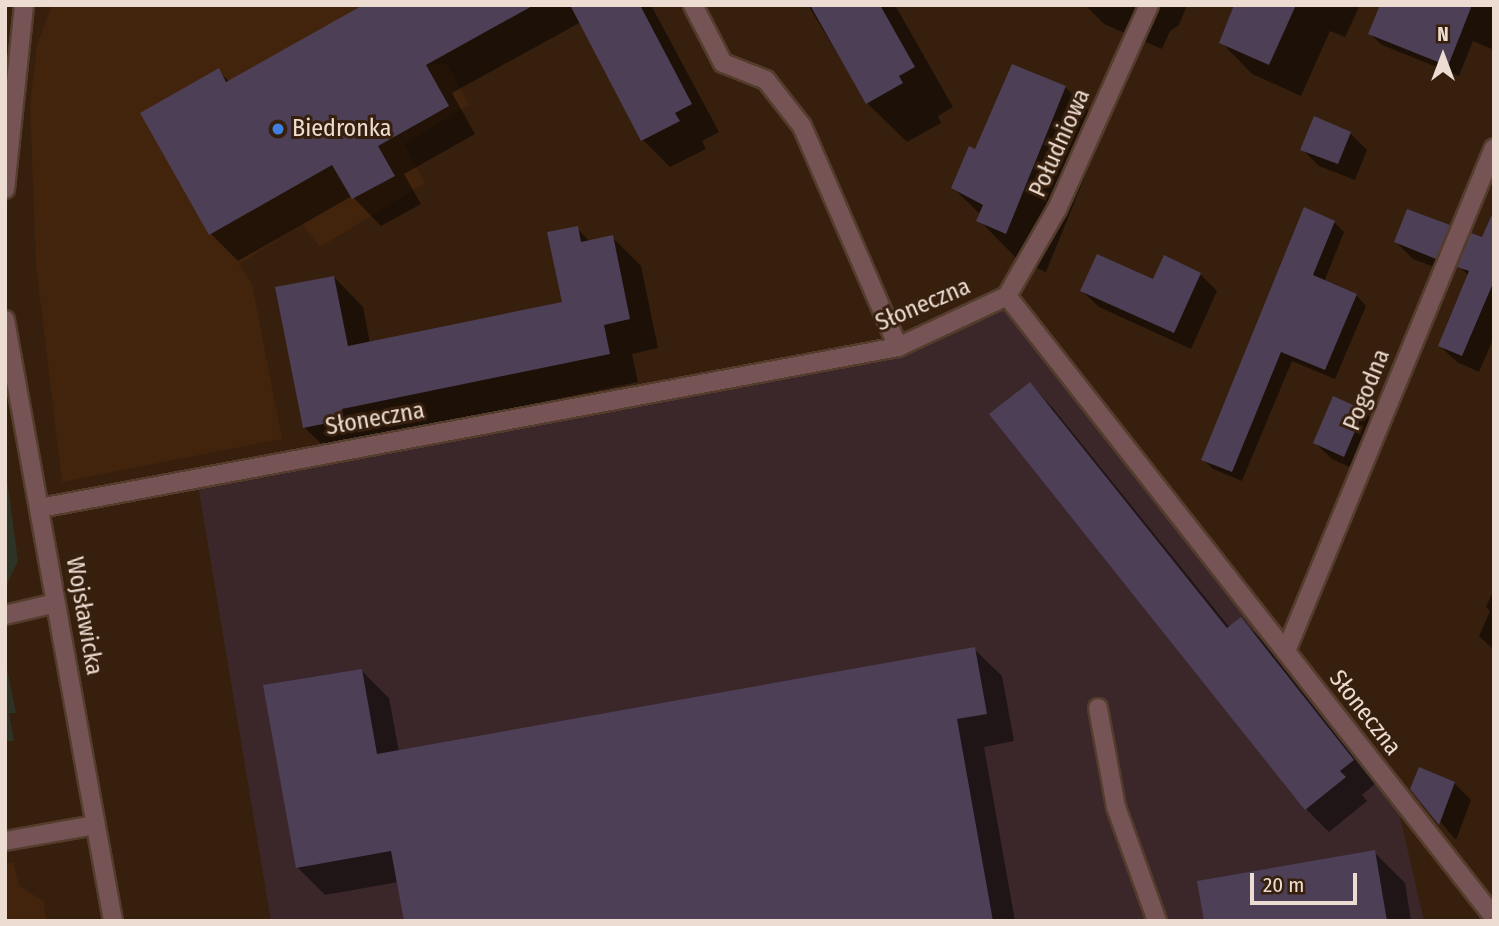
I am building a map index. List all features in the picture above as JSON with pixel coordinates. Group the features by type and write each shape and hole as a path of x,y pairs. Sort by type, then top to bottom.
{"street":[{"path":"5,189 24,5"},
{"path":"693,5 723,63 766,80 802,126 898,347"},
{"name":"Południowa","path":"1007,296 1057,209 1149,5"},
{"name":"Pogodna","path":"1286,651 1494,148"},
{"name":"Słoneczna","path":"40,508 898,347 1007,296 1494,917"},
{"name":"Wojsławicka","path":"5,320 113,921"},
{"path":"5,615 56,603"},
{"path":"1098,708 1116,807 1157,921"},
{"path":"5,841 95,825"}],"shaded area":[{"path":"52,5 390,5 414,64 447,64 469,105 404,144 425,183 320,247 302,224 239,264 252,284 282,439 62,482 36,265 30,105 37,45"},
{"path":"1007,296 1394,791 1424,921 271,921 197,479 834,361"},
{"path":"13,862 19,885 44,902 46,921 5,921 5,864"}],"green space":[{"path":"5,464 18,561 5,588 6,553"},
{"path":"5,660 16,713 9,713 14,741 6,741 5,735"}],"building":[{"name":"Biedronka","path":"363,5 534,5 426,65 449,106 378,146 395,176 352,199 332,165 209,235 140,113 219,68 226,82"},
{"path":"570,5 640,5 692,104 675,113 680,121 641,141"},
{"path":"810,5 880,5 915,67 899,76 903,83 866,104"},
{"path":"1234,5 1296,5 1269,65 1219,43"},
{"path":"1380,5 1472,5 1448,66 1368,34"},
{"path":"1012,64 1066,86 1006,234 976,221 983,205 951,188 969,146 975,149"},
{"path":"1314,116 1351,132 1338,164 1300,150"},
{"path":"1304,207 1335,221 1313,275 1357,294 1325,370 1281,352 1232,472 1201,460"},
{"path":"1407,209 1450,225 1436,259 1394,242"},
{"path":"1493,212 1494,281 1462,356 1438,346 1469,271 1457,267 1471,233 1482,237"},
{"path":"578,226 581,242 613,235 630,319 604,325 610,354 342,409 343,420 303,428 275,287 334,276 348,346 562,302 547,232"},
{"path":"1097,254 1153,279 1164,255 1201,273 1174,333 1080,291"},
{"path":"1030,382 1227,628 1241,617 1354,760 1340,771 1346,777 1305,810 989,414"},
{"path":"1333,396 1364,410 1344,457 1313,443"},
{"path":"975,647 987,714 957,719 993,921 404,921 391,851 296,868 263,685 362,669 377,754"},
{"path":"1419,767 1455,782 1439,825 1410,789"},
{"path":"1375,850 1387,921 1204,921 1197,881"}],"place":[{"name":"Biedronka","path":"278,129"}]}
